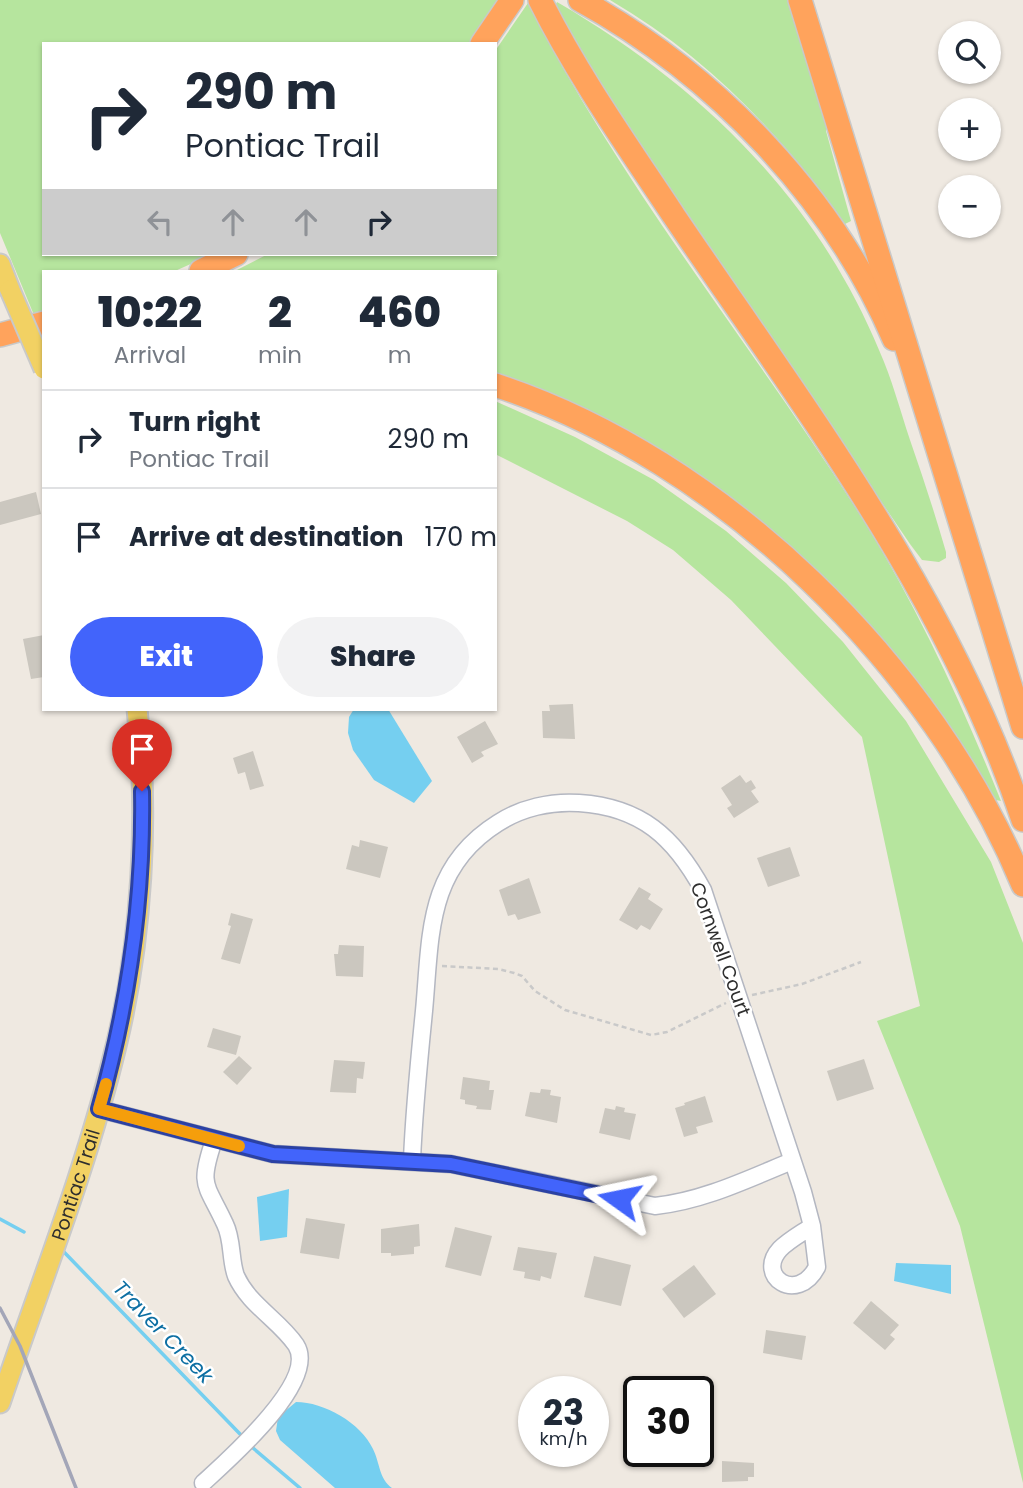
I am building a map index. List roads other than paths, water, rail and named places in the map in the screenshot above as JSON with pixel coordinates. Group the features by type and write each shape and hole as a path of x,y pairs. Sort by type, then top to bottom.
{"highway":[{"path":"483,42 512,0"},
{"path":"540,0 564,47 608,118 814,422 904,563 942,631 978,705 1023,820"},
{"path":"580,0 618,22 689,75 744,124 793,178 850,255 891,332 931,426"},
{"path":"800,0 1023,727"},
{"path":"203,270 232,256"},
{"path":"0,335 42,324"},
{"path":"0,344 42,338"},
{"path":"497,386 595,428 650,458 713,500 760,536 822,591 900,678 947,742 979,794 1023,886"}],"main road":[{"path":"0,264 42,364"},
{"name":"Pontiac Trail","path":"0,1403 99,1109 117,1043 128,983 140,876 142,806 137,711"}],"street":[{"name":"Cornwell Court","path":"412,1160 432,920 441,887 468,845 500,821 523,811 556,803 590,803 612,807 645,821 677,848 703,890 812,1226"},
{"path":"99,1109 273,1154 451,1164 655,1206 677,1204 697,1198 792,1161"},
{"path":"203,1483 251,1437 293,1385 300,1368 300,1354 295,1344 250,1297 236,1276 226,1226 206,1188 206,1163 214,1140"}],"water":[{"path":"353,711 389,711 432,781 414,803 374,780 353,750 348,733 349,717"},
{"path":"289,1189 287,1237 260,1241 257,1197"},
{"path":"896,1263 951,1265 951,1294 894,1281"},
{"path":"296,1402 330,1410 360,1431 373,1449 380,1470 392,1488 335,1488 280,1440 276,1431 278,1417"}],"waterway":[{"name":"Traver Creek","path":"0,1219 24,1232"},
{"name":"Traver Creek","path":"64,1252 240,1434"},
{"name":"Traver Creek","path":"253,1448 300,1488"}],"railway":[{"path":"0,1308 20,1346 76,1488"}]}
